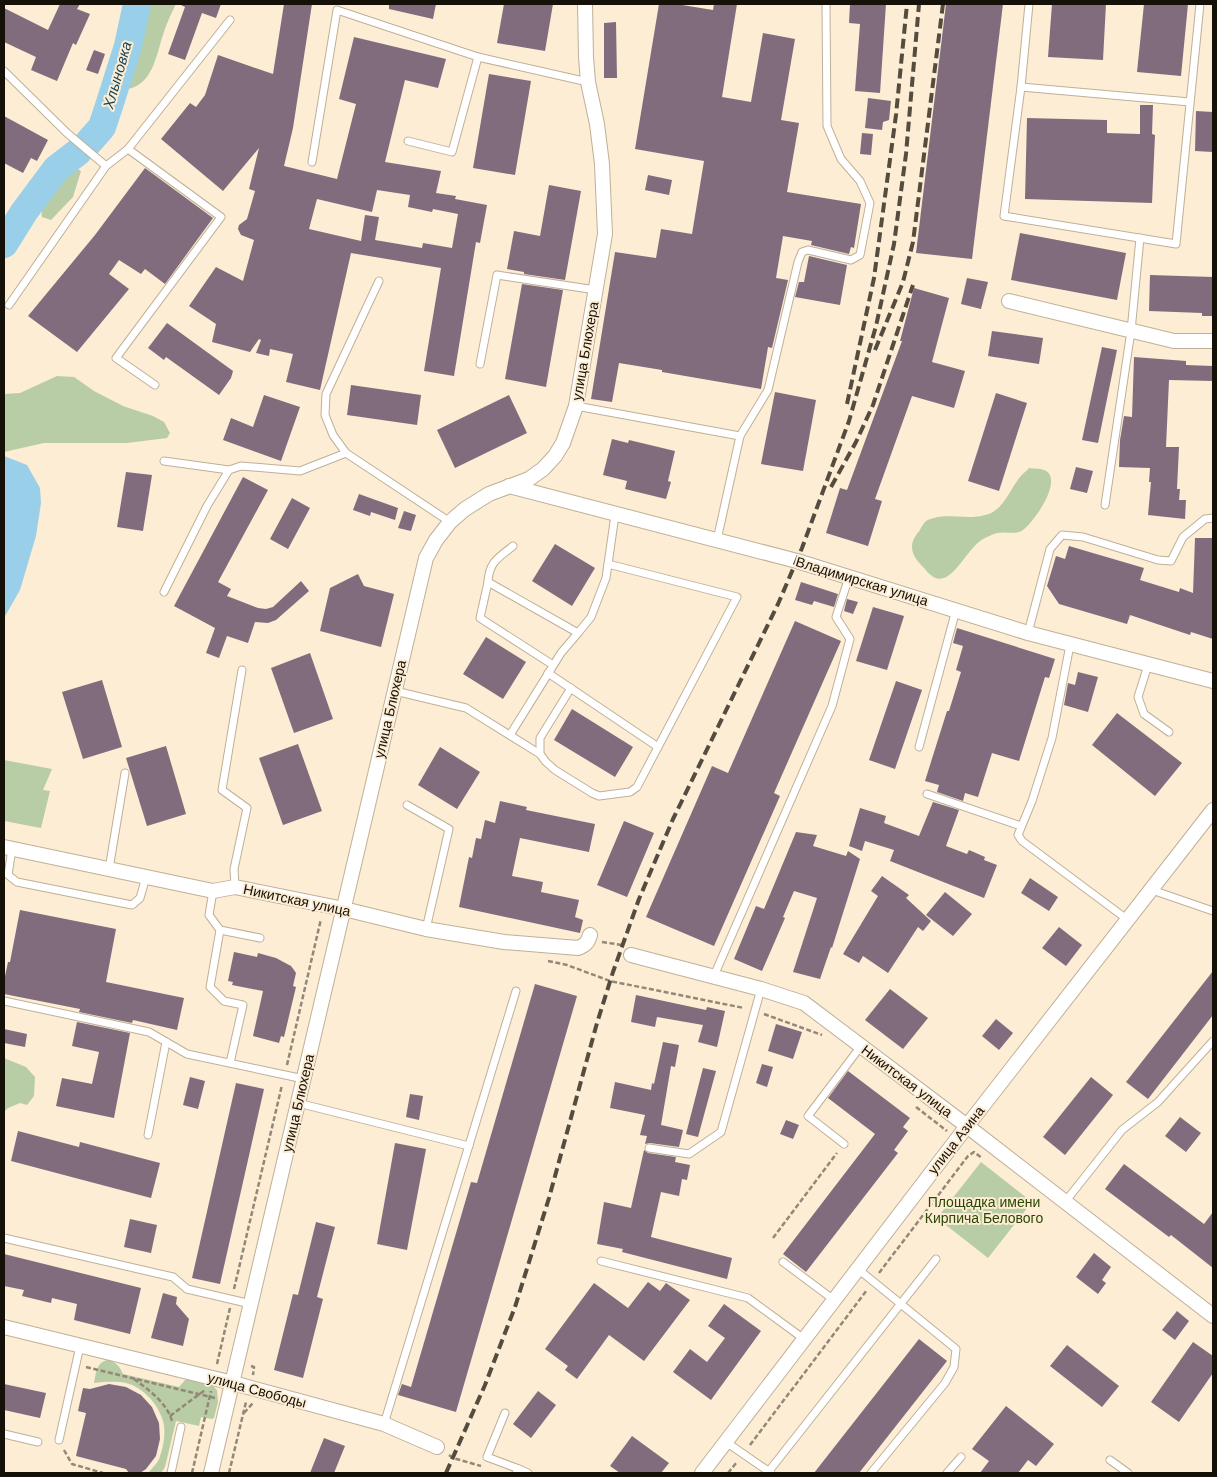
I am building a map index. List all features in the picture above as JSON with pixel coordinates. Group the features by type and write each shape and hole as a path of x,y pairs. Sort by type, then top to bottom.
{"street":[{"name":"улица Блюхера","path":"212,1473 426,558 436,540 450,522 465,509 489,494 529,479 543,469 555,456 563,443 576,406 606,234 597,124 588,82 585,4"},
{"path":"1009,301 1174,341 1213,341"},
{"name":"Владимирская улица","path":"509,486 797,561 1028,633 1213,681"},
{"name":"улица Азина","path":"702,1473 967,1126 1213,810"},
{"name":"Никитская улица","path":"8,848 213,891 235,887 344,909 426,929 504,942 578,948 585,946 589,938"},
{"name":"Никитская улица","path":"631,955 713,978 761,989 804,1003 1213,1316"},
{"name":"улица Свободы","path":"4,1327 384,1424 437,1447"}],"lane":[{"path":"717,540 740,436 768,390 802,252 808,250 851,260 860,255 870,203 860,181 841,159 827,126 826,4"},
{"path":"1029,4 1021,87 1004,216 1176,244 1200,4"},
{"path":"312,162 338,7 478,57 588,82"},
{"path":"9,305 106,166 128,149 230,20"},
{"path":"408,141 452,152 478,57"},
{"path":"4,71 67,133 106,166"},
{"path":"1021,87 1190,102"},
{"path":"128,149 221,217 116,358 155,385"},
{"path":"1106,505 1132,331 1140,238"},
{"path":"480,364 498,275 596,290"},
{"path":"379,281 326,394 325,415 333,435 346,453 450,522"},
{"path":"576,406 740,436"},
{"path":"164,461 229,470 241,466 300,471 346,453"},
{"path":"164,592 207,506 229,470"},
{"path":"510,735 553,665 591,617 606,578 615,515"},
{"path":"1028,633 1050,548 1062,535 1083,537 1158,560 1172,561 1183,537 1205,519 1213,518"},
{"path":"513,546 494,562 488,574 480,618 553,665"},
{"path":"395,691 466,708 540,754 554,770 592,794 600,796 630,792 637,787 736,597 608,564"},
{"path":"713,978 832,706 850,639 836,617 849,577"},
{"path":"488,582 578,633"},
{"path":"919,747 956,610"},
{"path":"1070,644 1052,738 1032,801 1018,835 1022,841 1128,920"},
{"path":"1148,664 1138,697 1144,714 1169,732"},
{"path":"235,887 234,869 247,808 222,790 242,670"},
{"path":"548,673 658,747"},
{"path":"540,754 540,738 570,688"},
{"path":"109,869 125,773"},
{"path":"927,794 1022,826"},
{"path":"407,804 449,830 426,929"},
{"path":"8,848 8,875 17,882 132,905 140,898 146,877"},
{"path":"1152,890 1213,911"},
{"path":"213,891 209,915 220,930 260,938"},
{"path":"220,930 210,987 224,1001 243,1004 230,1063"},
{"path":"649,1148 689,1154 721,1132 761,989"},
{"path":"384,1424 516,991"},
{"path":"4,1001 149,1032 186,1054 304,1078"},
{"path":"1065,1202 1122,1130 1158,1102 1213,1041"},
{"path":"148,1135 166,1042"},
{"path":"844,1144 808,1116 861,1046"},
{"path":"298,1103 469,1146"},
{"path":"4,1238 174,1277 187,1289 251,1304"},
{"path":"726,1442 770,1472 936,1259"},
{"path":"602,1261 748,1298 804,1339"},
{"path":"783,1262 834,1300"},
{"path":"858,1269 956,1349 954,1367 945,1383 871,1473"},
{"path":"59,1440 80,1346"},
{"path":"505,1413 487,1457 517,1471 528,1473"},
{"path":"171,1473 181,1427"},
{"path":"4,1434 38,1442"},
{"path":"947,1473 960,1456"},
{"path":"1110,1460 1128,1473"}],"path":[{"path":"216,1368 324,905"},
{"path":"589,938 622,945 631,955"},
{"path":"542,960 567,965 610,981 755,1011 824,1036"},
{"path":"914,1106 952,1135"},
{"path":"773,1238 844,1144"},
{"path":"728,1473 968,1156 974,1152 988,1162"},
{"path":"76,1364 218,1399"},
{"path":"249,1366 254,1367 252,1377"},
{"path":"133,1378 150,1390 163,1404 172,1422"},
{"path":"192,1473 212,1385"},
{"path":"170,1416 206,1390"},
{"path":"229,1473 247,1398"},
{"path":"59,1440 72,1464 103,1473"},
{"path":"437,1447 453,1458 487,1468"}],"green space":[{"path":"130,4 176,4 166,26 154,65 144,80 137,86 124,89 117,87 112,82 108,66"},
{"path":"76,168 81,171 73,197 51,220 42,217 43,206 54,183 64,172"},
{"path":"57,376 74,377 94,391 123,406 153,416 164,422 170,433 167,438 127,443 44,443 4,452 4,394 20,393"},
{"path":"1029,468 1044,470 1050,475 1051,482 1046,500 1023,530 997,533 983,539 955,570 941,579 933,577 918,562 912,550 912,544 926,521 949,516 971,517 986,515 993,512 998,509 1017,480"},
{"path":"4,760 52,769 43,790 50,791 41,828 4,821"},
{"path":"4,1058 26,1067 35,1077 34,1096 27,1105 20,1103 8,1108 4,1112"},
{"name":"Площадка имени Кирпича Белового","path":"981,1162 1032,1202 988,1258 937,1218"},
{"path":"107,1360 117,1364 123,1374 179,1387 186,1379 212,1385 217,1390 218,1402 214,1418 201,1417 199,1426 176,1421 165,1467 161,1473 149,1472 158,1460 163,1447 163,1421 158,1408 144,1392 132,1385 118,1382 94,1383 99,1366 103,1361"}],"water":[{"path":"4,456 27,465 40,488 41,503 36,536 20,590 4,618"}],"building":[{"path":"60,4 80,4 77,9 90,14 76,45 73,43 57,81 31,70 36,57 4,42 4,8 48,30"},
{"path":"181,4 221,4 216,18 202,13 185,60 168,54 185,7"},
{"path":"284,4 312,4 293,128 284,166 337,179 356,104 339,99 354,37 446,59 438,88 405,80 385,162 441,171 436,193 456,196 455,199 487,205 480,243 476,242 454,376 424,371 441,268 351,253 320,390 286,382 293,354 270,349 269,356 256,353 261,340 259,339 250,352 212,342 216,324 189,306 216,267 243,281 254,240 241,235 238,229 239,225 247,219 255,191 249,189 259,148 223,191 161,139 190,103 196,107 205,95 218,55 273,74","holes":["377,190 410,195 408,207 432,212 433,209 458,214 452,248 423,243 422,248 375,240 379,217 365,215 361,241 309,229 317,199 372,212"]},
{"path":"389,4 436,4 433,19 389,9"},
{"path":"504,4 553,4 545,51 497,43"},
{"path":"659,4 676,4 713,10 714,4 737,4 722,97 751,102 763,33 795,39 781,120 799,123 787,192 861,204 854,248 851,247 849,254 811,245 812,241 783,236 776,278 788,280 772,348 768,347 761,389 619,363 612,402 591,399 615,252 656,258 661,229 692,234 704,161 635,149"},
{"path":"850,4 886,4 880,93 855,91 860,24 849,23"},
{"path":"946,4 1003,4 972,259 916,253"},
{"path":"1052,4 1106,4 1103,60 1048,57"},
{"path":"1144,4 1188,4 1181,76 1137,72"},
{"path":"616,22 617,78 604,78 604,23"},
{"path":"94,50 105,54 98,74 86,70"},
{"path":"489,74 531,81 515,175 473,168"},
{"path":"868,98 891,101 889,120 883,122 882,130 865,128"},
{"path":"1140,105 1153,105 1152,134 1155,135 1152,203 1025,199 1027,118 1107,120 1107,133 1140,134"},
{"path":"1196,111 1213,112 1213,152 1195,151"},
{"path":"4,116 48,140 37,161 31,158 23,173 4,163"},
{"path":"862,133 873,134 871,155 860,154"},
{"path":"145,168 213,218 165,284 145,269 141,274 119,260 109,274 129,289 77,352 28,316 95,235"},
{"path":"648,175 672,180 669,195 645,190"},
{"path":"549,185 581,191 565,280 524,274 524,272 507,269 514,231 540,236"},
{"path":"1020,233 1126,253 1117,300 1011,280"},
{"path":"809,256 847,265 840,305 795,297 799,282 804,282"},
{"path":"1150,275 1213,277 1213,316 1202,316 1202,313 1149,311"},
{"path":"967,278 988,282 981,309 961,304"},
{"path":"522,284 563,290 546,387 505,379"},
{"path":"914,288 949,298 932,362 965,371 954,408 912,396 875,499 882,501 868,546 826,533 840,488 847,490 902,341 900,341"},
{"path":"167,323 233,371 231,378 219,395 166,357 164,360 148,348"},
{"path":"992,331 1043,338 1039,364 988,356"},
{"path":"1102,347 1117,350 1098,443 1082,440"},
{"path":"1134,357 1186,361 1186,365 1213,366 1213,381 1169,380 1166,447 1179,447 1177,489 1180,489 1179,500 1186,500 1185,519 1148,515 1151,482 1149,482 1150,468 1119,467 1120,440 1124,416 1132,417"},
{"path":"351,385 421,395 417,425 347,415"},
{"path":"775,392 816,400 803,471 761,464"},
{"path":"996,393 1027,403 999,491 968,481"},
{"path":"264,395 300,407 281,461 223,440 231,418 253,427"},
{"path":"509,395 527,433 455,468 437,430"},
{"path":"612,439 628,443 629,440 675,451 668,481 671,482 666,499 625,489 627,481 603,475"},
{"path":"1076,467 1093,471 1087,493 1070,489"},
{"path":"126,472 152,475 143,531 117,527"},
{"path":"243,477 268,490 218,582 231,589 227,596 258,608 266,609 273,607 301,581 309,591 276,620 268,623 255,622 248,643 227,636 219,658 206,653 215,628 174,606"},
{"path":"359,494 398,508 395,520 371,512 370,516 353,510"},
{"path":"292,498 310,508 288,549 270,539"},
{"path":"404,511 416,515 411,531 398,528"},
{"path":"1195,538 1213,538 1213,639 1191,632 1190,635 1130,615 1127,624 1059,604 1047,586 1056,556 1065,559 1069,546 1144,568 1140,580 1179,592 1180,588 1193,593"},
{"path":"555,544 595,568 572,606 532,581"},
{"path":"358,574 364,586 394,594 381,647 320,631 330,588"},
{"path":"801,582 838,594 834,607 814,601 812,605 795,600"},
{"path":"847,599 858,602 853,614 844,611"},
{"path":"873,607 904,616 887,670 856,661"},
{"path":"795,621 841,641 774,793 780,796 714,946 646,917 712,766 728,773"},
{"path":"957,628 1055,659 1049,678 1045,677 1019,761 992,753 978,797 965,793 963,801 937,792 939,785 925,781 961,672 956,670 963,646 953,643"},
{"path":"486,637 526,662 503,699 463,674"},
{"path":"310,653 333,719 294,733 271,668"},
{"path":"1078,672 1098,677 1088,712 1064,705 1068,683 1075,685"},
{"path":"102,680 122,747 83,759 62,692"},
{"path":"896,681 922,690 895,769 869,760"},
{"path":"572,709 633,747 615,777 554,740"},
{"path":"1117,713 1182,763 1155,796 1092,745"},
{"path":"298,744 322,811 283,825 259,758"},
{"path":"166,746 186,814 147,826 126,758"},
{"path":"440,747 480,772 457,809 418,785"},
{"path":"500,801 527,807 526,810 595,824 589,852 520,838 512,876 543,882 541,892 579,900 575,917 583,920 580,933 459,907 469,857 472,858 476,838 481,839 485,820 495,823"},
{"path":"933,802 959,810 946,846 967,854 969,850 985,857 984,860 997,865 984,898 890,861 894,850 865,841 862,851 849,846 860,808 886,816 884,823 919,836"},
{"path":"624,821 654,833 627,897 597,885"},
{"path":"796,832 817,835 813,846 846,856 848,851 860,859 832,948 820,979 793,972 817,898 794,891 783,917 785,918 762,971 734,959 756,906 764,909"},
{"path":"882,876 909,895 906,898 931,921 923,931 918,927 888,973 863,956 859,963 843,954 878,896 871,891"},
{"path":"1030,878 1058,897 1049,911 1021,893"},
{"path":"945,892 972,914 953,936 926,915"},
{"path":"20,910 116,929 106,982 184,998 177,1030 133,1020 132,1023 79,1012 80,1009 4,994 4,981 8,962 10,962"},
{"path":"1059,927 1082,945 1066,966 1042,948"},
{"path":"234,952 257,957 258,953 276,958 291,966 296,973 293,986 296,987 284,1037 281,1036 279,1043 253,1036 263,991 232,985 233,982 228,981"},
{"path":"1213,971 1213,1015 1148,1099 1126,1082"},
{"path":"535,984 577,996 456,1412 398,1395 402,1384 411,1387 471,1182 477,1183"},
{"path":"890,989 928,1018 903,1049 865,1020"},
{"path":"636,995 706,1010 707,1007 725,1011 717,1047 698,1042 703,1025 657,1017 655,1027 631,1022"},
{"path":"996,1019 1013,1033 999,1050 982,1036"},
{"path":"77,1022 130,1033 114,1118 56,1106 62,1078 92,1084 99,1052 72,1046"},
{"path":"776,1024 802,1032 793,1059 768,1051"},
{"path":"4,1029 27,1034 25,1047 4,1043"},
{"path":"663,1042 679,1045 675,1067 671,1066 661,1125 683,1130 679,1147 645,1144 647,1136 640,1135 645,1115 610,1108 615,1082 651,1090"},
{"path":"762,1064 773,1067 767,1087 756,1083"},
{"path":"703,1068 716,1071 698,1137 686,1134"},
{"path":"848,1071 910,1118 903,1127 908,1131 894,1150 898,1153 806,1272 783,1254 875,1134 828,1098"},
{"path":"190,1077 205,1081 198,1109 183,1105"},
{"path":"1091,1077 1113,1095 1065,1155 1043,1137"},
{"path":"236,1083 264,1089 220,1284 192,1278"},
{"path":"410,1094 423,1096 419,1120 406,1117"},
{"path":"1180,1117 1201,1133 1186,1152 1165,1136"},
{"path":"786,1120 799,1125 793,1139 780,1134"},
{"path":"18,1131 79,1147 80,1142 160,1163 151,1198 11,1161"},
{"path":"395,1143 426,1149 407,1250 377,1244"},
{"path":"644,1150 648,1153 676,1157 675,1162 690,1165 687,1180 682,1179 679,1196 661,1192 651,1237 732,1258 727,1279 622,1252 623,1249 597,1244 604,1202 631,1208"},
{"path":"1124,1164 1204,1224 1213,1212 1213,1268 1171,1235 1169,1237 1105,1189"},
{"path":"130,1219 157,1225 151,1253 124,1247"},
{"path":"316,1222 335,1227 317,1297 323,1299 303,1378 274,1370 293,1294 298,1295"},
{"path":"1094,1253 1111,1267 1102,1280 1106,1283 1098,1294 1076,1277"},
{"path":"4,1254 141,1288 130,1334 74,1320 77,1304 52,1298 51,1303 22,1296 24,1290 4,1286"},
{"path":"648,1282 660,1291 666,1283 690,1300 644,1361 609,1335 577,1379 565,1370 568,1366 545,1349 594,1283 628,1308"},
{"path":"163,1293 177,1297 176,1304 189,1319 183,1346 151,1338"},
{"path":"724,1304 761,1331 711,1400 673,1372 690,1349 707,1362 725,1338 708,1326"},
{"path":"1177,1311 1189,1321 1175,1340 1162,1330"},
{"path":"919,1339 947,1361 859,1473 814,1473"},
{"path":"1193,1342 1213,1356 1213,1373 1179,1422 1151,1402"},
{"path":"1067,1345 1119,1386 1102,1407 1050,1366"},
{"path":"4,1384 46,1393 40,1418 4,1410"},
{"path":"109,1384 126,1387 141,1395 152,1407 159,1423 160,1439 156,1456 146,1469 140,1473 129,1473 126,1469 76,1456 86,1413 78,1411 83,1388 90,1389"},
{"path":"538,1391 556,1405 531,1438 513,1424"},
{"path":"1006,1406 1054,1444 1036,1466 1028,1460 1018,1473 980,1473 989,1461 972,1449"},
{"path":"632,1436 669,1463 661,1473 620,1473 610,1466"},
{"path":"324,1438 345,1446 334,1473 310,1473"}],"waterway":[{"name":"Хлыновка","path":"88,143 102,127 128,46 137,4"},
{"name":"Хлыновка","path":"4,244 24,212 56,169 78,152"}],"railway":[{"path":"847,404 874,278 896,115 907,4"},
{"path":"446,1473 485,1385 515,1307 549,1198 597,1023 639,899 673,819 778,604 802,548 849,421 876,326 894,244 906,154 919,4"},
{"path":"875,350 903,282 913,242 943,4"},
{"path":"831,487 856,442 873,405 913,285"}]}
